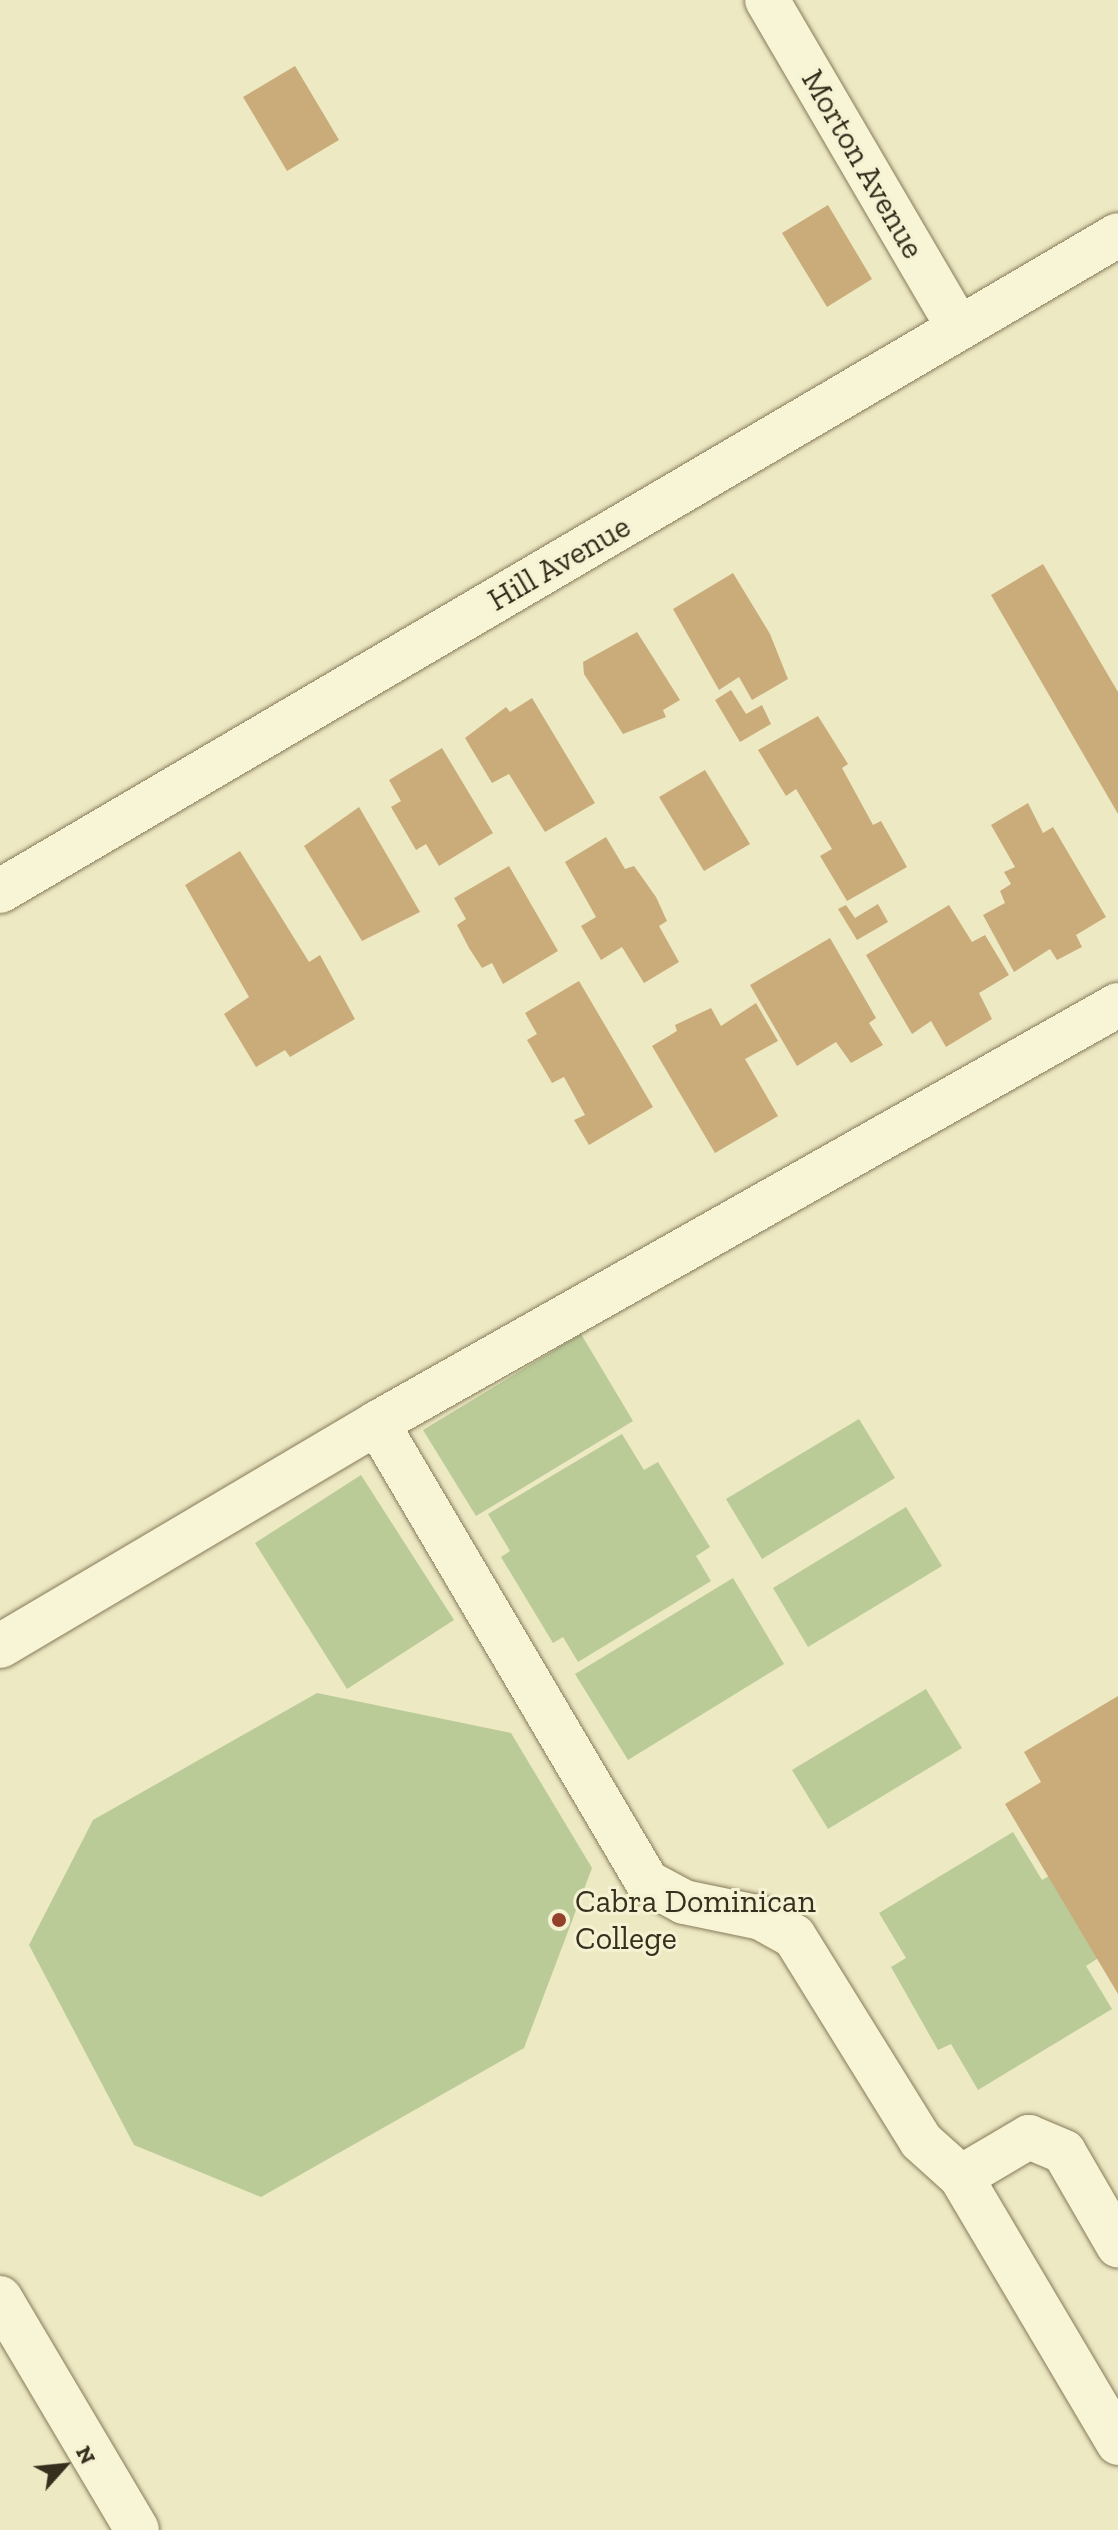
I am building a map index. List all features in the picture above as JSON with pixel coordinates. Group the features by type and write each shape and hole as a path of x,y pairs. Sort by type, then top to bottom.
{"street":[{"name":"Morton Avenue","path":"767,0 959,328"},
{"name":"Hill Avenue","path":"0,891 1118,235"},
{"path":"0,1646 377,1423 1118,1005"},
{"path":"377,1423 647,1882 684,1902 761,1918 794,1936 921,2141 961,2177 1118,2443"},
{"path":"961,2177 1029,2137 1064,2152 1118,2245"},
{"path":"0,2298 137,2530"}],"green space":[{"path":"581,1334 633,1421 476,1516 423,1430"},
{"path":"859,1419 895,1478 762,1559 726,1499"},
{"path":"622,1434 644,1470 658,1462 710,1547 696,1556 711,1581 578,1662 563,1637 553,1643 501,1557 510,1551 488,1514"},
{"path":"361,1475 454,1620 347,1689 255,1543"},
{"path":"906,1507 942,1566 808,1647 773,1588"},
{"path":"733,1578 784,1664 628,1760 575,1674"},
{"path":"926,1689 962,1748 828,1829 792,1770"},
{"path":"317,1693 511,1733 592,1868 524,2048 261,2197 134,2145 29,1945 93,1820"},
{"path":"1013,1832 1042,1880 1056,1872 1103,1955 1086,1966 1112,2009 978,2090 951,2044 938,2050 891,1967 906,1958 879,1913"}],"building":[{"path":"295,66 339,140 287,171 243,97"},
{"path":"828,205 872,279 827,307 782,233"},
{"path":"1043,564 1118,692 1118,814 991,595"},
{"path":"733,573 770,634 788,679 752,700 739,677 719,690 673,609"},
{"path":"637,632 680,700 663,710 666,717 623,734 584,674 583,662"},
{"path":"731,690 746,714 762,705 771,724 740,742 715,700"},
{"path":"532,698 595,803 545,832 509,774 492,783 465,738 506,707 510,712"},
{"path":"818,716 848,764 842,768 873,825 881,821 907,867 847,901 820,856 832,849 796,789 786,796 758,750"},
{"path":"442,748 493,833 439,866 426,844 416,850 391,807 401,801 389,780"},
{"path":"705,770 750,844 704,871 659,797"},
{"path":"1028,803 1043,833 1053,827 1106,917 1076,935 1082,947 1057,960 1050,949 1014,972 983,915 1005,903 1000,891 1011,884 1004,872 1015,867 991,825"},
{"path":"359,807 420,912 362,941 304,846"},
{"path":"606,837 625,869 634,866 656,897 667,921 659,926 679,962 644,983 622,947 601,960 581,926 596,917 565,862"},
{"path":"240,851 309,962 320,955 355,1019 290,1057 285,1050 256,1067 224,1014 249,997 185,885"},
{"path":"509,866 558,951 503,984 492,963 482,968 469,948 457,925 466,919 454,898"},
{"path":"878,904 888,922 857,940 838,909 846,905 855,918"},
{"path":"949,905 972,942 985,935 1009,975 979,993 992,1019 946,1047 931,1021 912,1034 866,955"},
{"path":"830,938 876,1018 869,1023 883,1045 851,1063 836,1042 797,1066 750,985"},
{"path":"579,981 653,1107 589,1145 574,1120 585,1115 564,1077 552,1083 527,1040 537,1034 525,1013"},
{"path":"756,1003 778,1041 745,1059 778,1116 715,1153 652,1046 677,1031 675,1025 711,1008 721,1026"},
{"path":"1118,1696 1118,1994 1005,1804 1041,1782 1024,1752"}],"place":[{"name":"Cabra Dominican College","path":"559,1920"}]}
